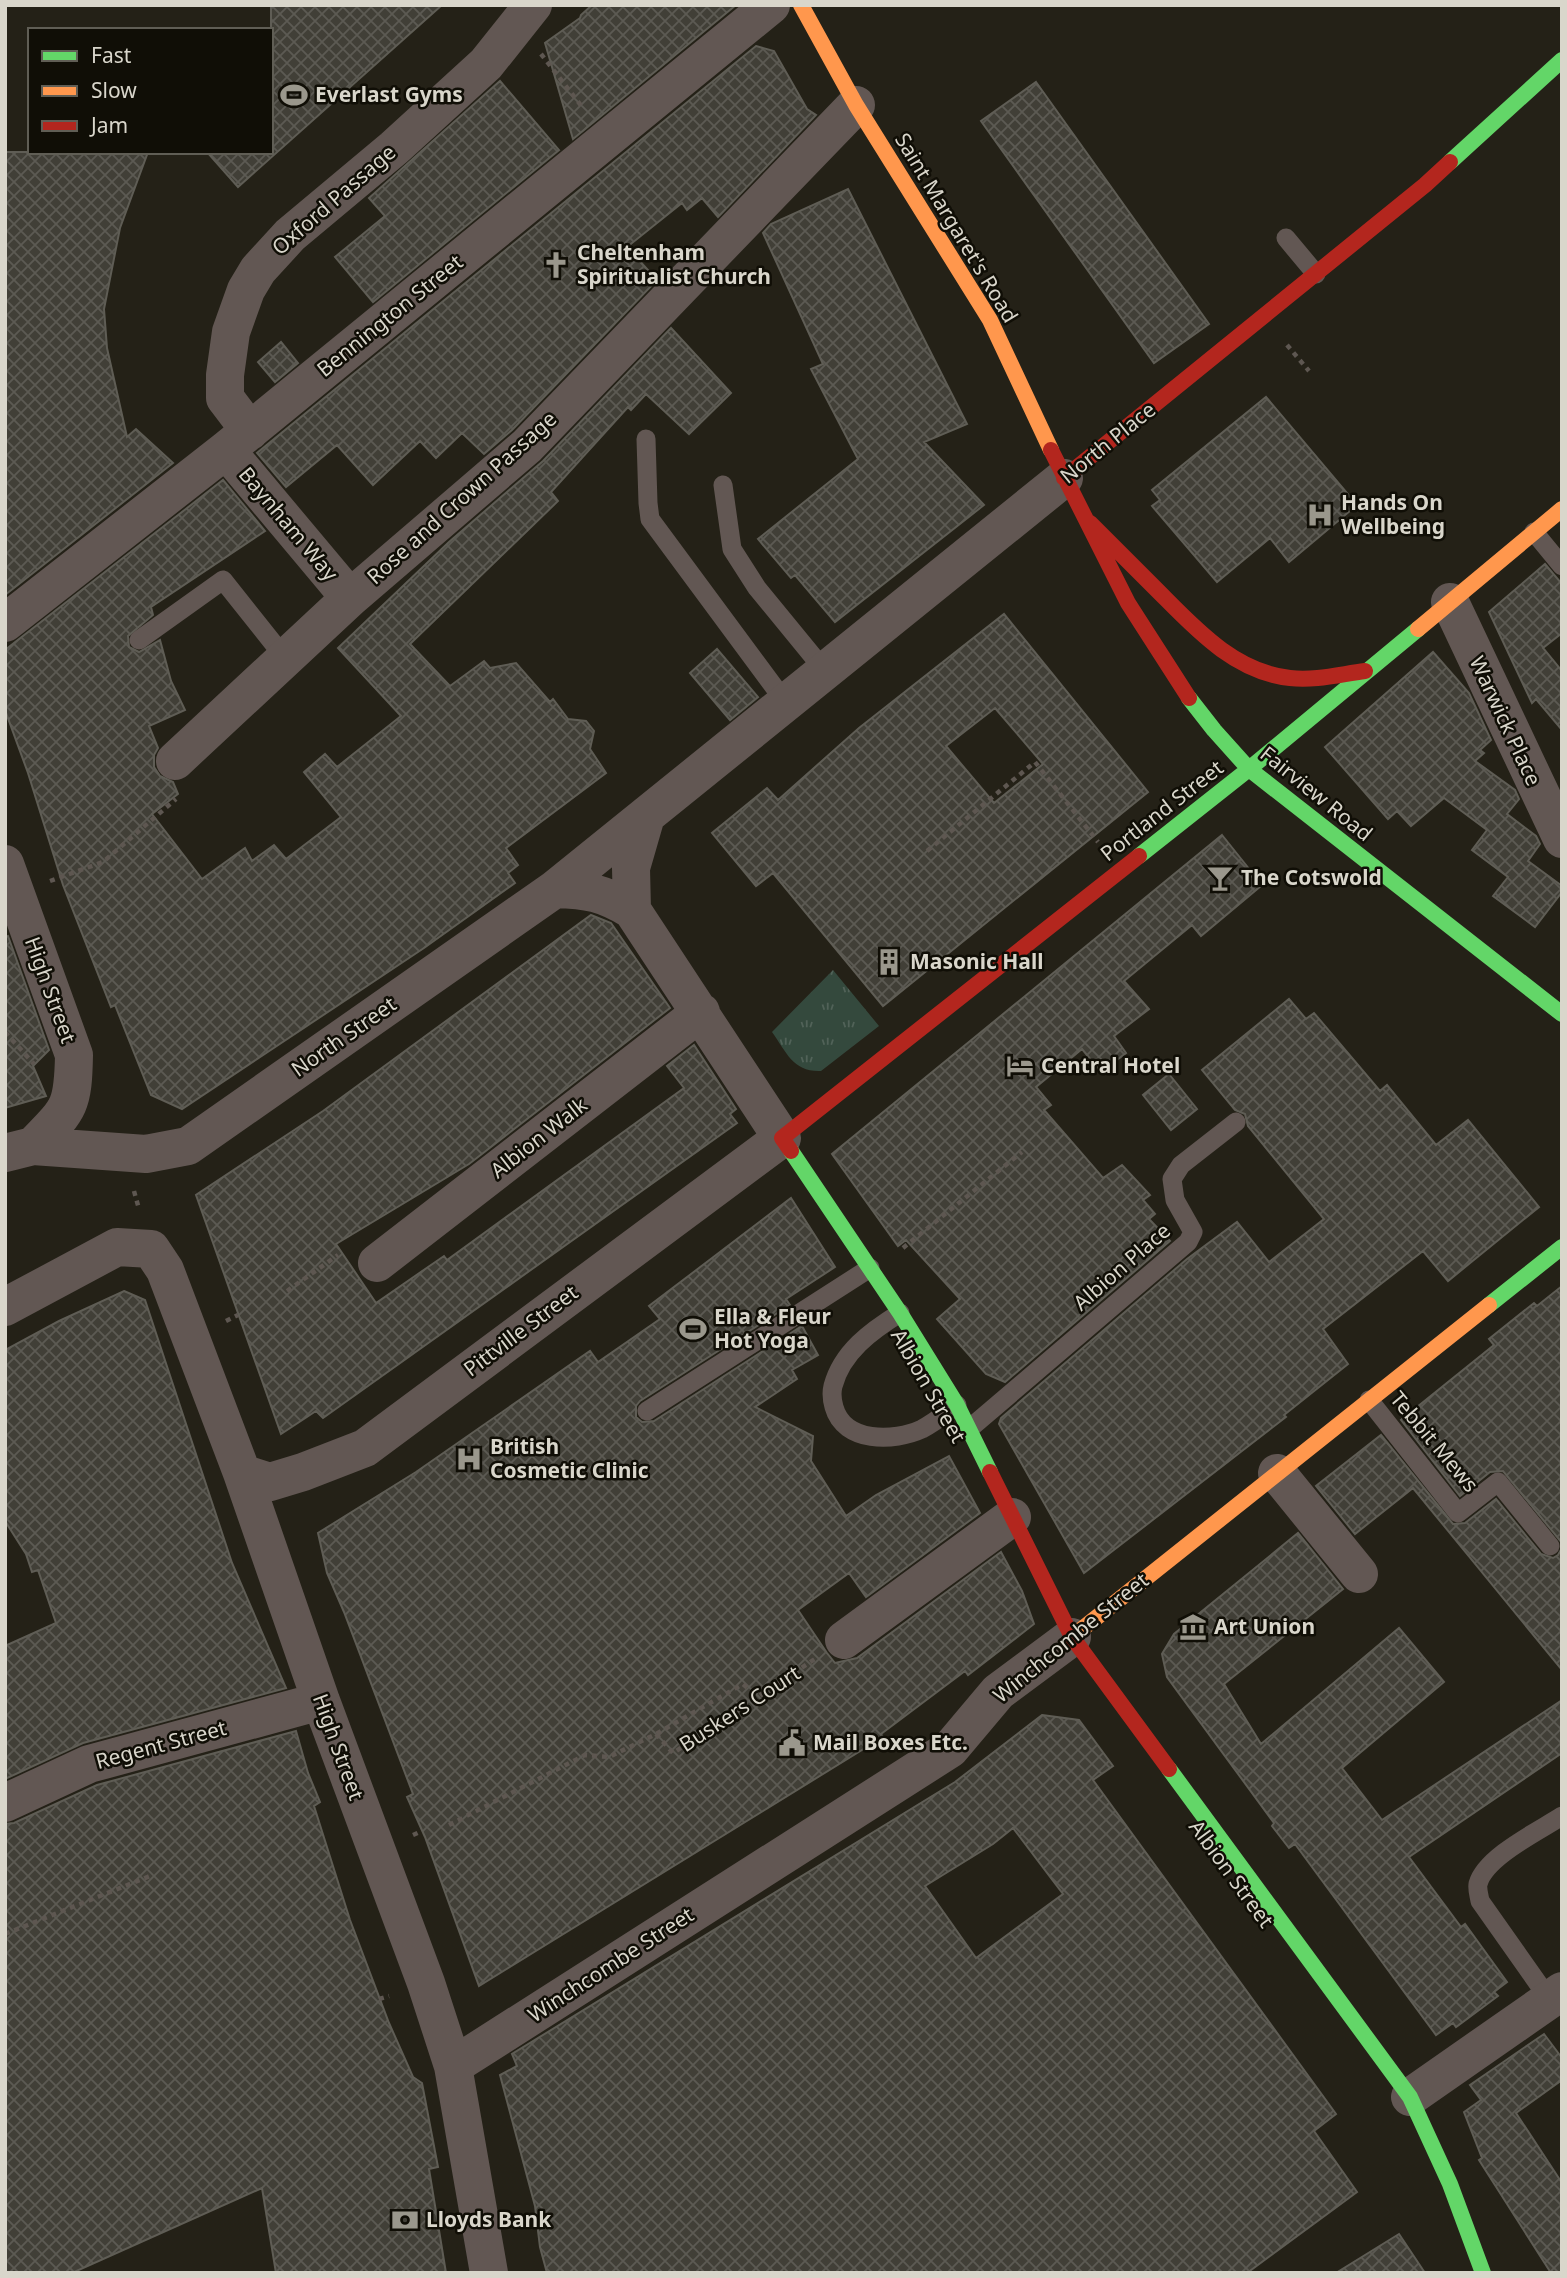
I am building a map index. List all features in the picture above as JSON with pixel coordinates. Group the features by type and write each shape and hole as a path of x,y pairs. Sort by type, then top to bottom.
{"main road":[{"name":"Saint Margaret's Road","path":"801,5 856,105 990,320 1064,478"},
{"name":"North Place","path":"1064,478 1425,185 1562,60"},
{"name":"Fairview Road","path":"1064,478 1128,603 1153,645 1214,730 1249,769 1562,1014"},
{"name":"Portland Street","path":"782,1138 1249,769 1562,509"},
{"path":"1084,517 1203,635 1247,666 1291,678 1365,671"},
{"name":"Winchcombe Street","path":"1072,1637 1562,1247"},
{"name":"Albion Street","path":"952,1409 969,1429 1008,1520"},
{"name":"Albion Street","path":"1072,1637 1410,2097 1441,2160 1468,2226 1483,2273"}],"street":[{"name":"Bennington Street","path":"5,623 238,441 771,5"},
{"name":"Oxford Passage","path":"238,441 225,398 225,375 231,332 246,290 258,270 290,235 394,148 486,64 525,15"},
{"name":"Rose and Crown Passage","path":"179,777 285,658 350,597 527,446 856,105"},
{"name":"Baynham Way","path":"238,441 350,597"},
{"name":"North Place","path":"555,889 1064,478"},
{"name":"Warwick Place","path":"1450,602 1558,819"},
{"path":"632,910 631,868 646,816"},
{"name":"High Street","path":"10,877 23,934 64,1021 74,1055 74,1088 70,1103 59,1119 19,1149"},
{"name":"Albion Street","path":"555,889 581,890 607,896 632,910 782,1138"},
{"name":"North Street","path":"19,1149 146,1154 188,1146 555,889"},
{"name":"Albion Walk","path":"377,1263 701,1012"},
{"name":"Pittville Street","path":"242,1473 270,1482 365,1448 782,1138"},
{"name":"High Street","path":"5,1307 134,1247 165,1270 242,1473 321,1701 426,1983 453,2066 489,2273"},
{"path":"1277,1473 1359,1574"},
{"path":"844,1640 1008,1520"},
{"name":"Winchcombe Street","path":"453,2066 950,1749 998,1692 1072,1637"},
{"name":"Regent Street","path":"5,1803 89,1764 321,1701"},
{"path":"1410,2097 1555,1995"}],"lane":[{"path":"1286,238 1316,274"},
{"path":"646,439 650,519 786,703"},
{"path":"723,485 732,549 757,588 825,671"},
{"path":"1534,532 1562,566"},
{"path":"139,640 223,580 285,658"},
{"name":"Albion Place","path":"969,1429 1188,1242 1193,1232 1175,1200 1172,1179 1181,1165 1236,1122"},
{"name":"Albion Street","path":"782,1138 792,1174 867,1272 928,1378 952,1409 1008,1520 1018,1551 1072,1637 1094,1684 1331,2012 1410,2097"},
{"path":"647,1411 867,1272"},
{"path":"894,1316 866,1334 840,1370 831,1398 839,1420 854,1432 866,1436 902,1435 922,1429 952,1409"},
{"name":"Tebbit Mews","path":"1369,1400 1458,1513 1498,1482 1550,1546"},
{"path":"1555,1995 1480,1900 1477,1886 1482,1874 1496,1859 1562,1816"}],"path":[{"path":"525,15 608,139"},
{"path":"927,851 1035,762 1121,870"},
{"path":"10,877 61,878 103,862 179,777"},
{"path":"867,1272 1022,1152"},
{"path":"286,1291 351,1246 377,1263"},
{"name":"Buskers Court","path":"449,1825 585,1755 609,1757 656,1734 673,1753 844,1640"},
{"path":"656,1734 743,1684 758,1697"},
{"path":"5,1934 150,1876"}],"green space":[{"path":"833,970 879,1026 821,1071 811,1070 797,1065 772,1032"}],"building":[{"path":"271,5 442,5 238,187 209,154 273,154"},
{"path":"592,5 736,5 573,139 545,43 580,18"},
{"path":"756,46 774,51 807,109 816,115 718,217 702,198 687,210 682,203 627,247 657,280 512,430 484,454 462,433 436,458 420,441 373,485 337,445 286,487 257,453"},
{"path":"500,81 559,150 373,302 335,257 385,216 369,198"},
{"path":"1036,82 1209,324 1154,363 981,121"},
{"path":"5,152 147,154 120,228 104,309 107,348 127,437 136,429 173,463 5,595"},
{"path":"848,189 967,424 924,442 984,505 835,622 795,575 791,578 758,539 858,459 811,369 823,364 763,233 771,224"},
{"path":"671,328 731,393 689,434 646,394 631,410 628,407 551,492 558,501 410,644 450,686 484,661 490,668 516,663 550,702 553,699 568,719 586,721 594,731 590,749 606,773 506,848 518,865 508,873 515,883 424,948 182,1109 151,1095 115,1005 111,1007 63,885 5,710 5,650 223,480 265,531 151,607 153,615 128,636 129,647 139,652 160,640 171,681 185,710 149,726 158,748 154,755 154,767 160,776 173,782 178,794 152,814 202,879 245,848 252,861 274,845 286,859 341,817 304,772 325,754 337,767 401,716 338,648 449,542 543,461"},
{"path":"281,342 298,363 275,382 258,362"},
{"path":"1266,397 1357,505 1289,562 1270,538 1217,582 1152,506 1160,500 1152,490"},
{"path":"1545,564 1562,584 1562,633 1543,648 1562,671 1562,730 1536,699 1532,703 1489,612"},
{"path":"1004,614 1148,792 883,1006 773,873 756,886 712,833 767,788 778,800 859,728","holes":["995,708 1043,764 994,803 946,746"]},
{"path":"717,649 758,697 730,720 690,673"},
{"path":"1433,652 1469,693 1491,740 1480,750 1484,753 1475,761 1515,790 1519,799 1507,814 1536,836 1540,844 1528,861 1562,886 1562,892 1535,927 1493,896 1508,877 1472,850 1487,830 1444,798 1411,826 1397,811 1388,819 1325,747"},
{"path":"1222,835 1262,885 1201,936 1192,925 1124,981 1149,1009 1114,1036 1126,1053 1101,1072 1082,1049 1036,1087 1051,1105 1044,1110 1103,1178 1122,1165 1150,1195 1143,1200 1155,1214 1149,1219 1170,1241 1005,1382 986,1374 937,1319 960,1299 906,1240 898,1246 832,1154"},
{"path":"591,915 611,923 670,1008 469,1164 336,1244 376,1303 444,1256 447,1260 684,1088 667,1066 694,1045 736,1109 730,1114 737,1123 323,1418 316,1411 281,1434 196,1195 323,1111"},
{"path":"8,936 49,1050 33,1066 46,1096 5,1108 5,937"},
{"path":"1289,999 1306,1019 1314,1013 1380,1091 1387,1085 1436,1145 1468,1120 1539,1207 1448,1281 1423,1251 1323,1329 1348,1364 1284,1415 1286,1417 1084,1573 999,1424 1001,1418 1187,1259 1237,1222 1269,1262 1324,1219 1248,1126 1245,1114 1235,1110 1202,1070"},
{"path":"1169,1074 1197,1109 1171,1130 1143,1095"},
{"path":"791,1198 835,1267 786,1299 790,1305 640,1401 636,1406 636,1417 642,1422 654,1421 802,1326 818,1355 792,1370 797,1379 755,1407 813,1436 811,1461 846,1516 876,1495 949,1456 980,1513 866,1597 849,1573 798,1610 827,1653 835,1663 857,1658 1001,1552 1022,1591 1034,1624 968,1675 965,1671 881,1734 883,1737 479,1986 425,1837 407,1797 413,1794 327,1573 318,1533 416,1472 590,1351 598,1362 660,1319 649,1306"},
{"path":"1562,1286 1562,1543 1503,1471 1490,1472 1460,1496 1401,1420 1494,1345 1489,1339 1534,1303 1537,1306"},
{"path":"124,1291 145,1300 232,1563 286,1688 83,1743 5,1779 5,1646 56,1623 38,1570 32,1572 26,1554 5,1521 5,1350"},
{"path":"1381,1435 1453,1524 1465,1523 1496,1499 1541,1554 1553,1558 1562,1548 1562,1670 1413,1488 1355,1534 1316,1486"},
{"path":"1298,1533 1343,1589 1224,1684 1261,1744 1399,1628 1444,1682 1342,1768 1382,1820 1562,1700 1562,1753 1409,1857 1461,1927 1465,1924 1507,1982 1494,1992 1498,1996 1456,2027 1453,2023 1436,2035 1295,1844 1289,1848 1272,1826 1274,1823 1167,1677 1162,1654 1174,1634"},
{"path":"1042,1715 1079,1720 1113,1766 1093,1780 1336,2114 1314,2131 1357,2192 1247,2273 547,2273 540,2247 535,2206 500,2075 517,2066 512,2054 955,1782","holes":["1013,1828 1063,1894 976,1958 925,1886 993,1844"]},
{"path":"296,1731 320,1802 314,1806 350,1920 389,2023 413,2077 422,2083 438,2167 429,2169 446,2273 276,2273 262,2188 72,2273 5,2273 5,1824 14,1823 97,1785"},
{"path":"1544,2034 1562,2058 1562,2080 1516,2113 1562,2183 1562,2273 1551,2273 1479,2160 1482,2158 1464,2112 1481,2100 1470,2085"},
{"path":"1399,2234 1425,2273 1336,2273"}],"traffic: fast":[{"path":"1450,162 1562,60"},
{"path":"1139,856 1418,629"},
{"path":"1189,698 1249,769 1562,1014"},
{"path":"791,1151 900,1313 957,1405 990,1472"},
{"path":"1489,1305 1562,1247"},
{"path":"1169,1769 1410,2097 1450,2184 1483,2273"}],"traffic: slow":[{"path":"801,5 856,105 990,320 1051,450"},
{"path":"1418,629 1562,509"},
{"path":"1072,1637 1489,1305"}],"traffic: jam":[{"path":"1064,478 1450,162"},
{"path":"1051,450 1128,603 1189,698"},
{"path":"1090,523 1199,632 1250,667 1269,674 1299,679 1365,671"},
{"path":"791,1151 782,1138 1139,856"},
{"path":"990,1472 1072,1637 1169,1769"}],"place":[{"name":"Everlast Gyms","path":"294,95"},
{"name":"Cheltenham Spiritualist Church","path":"556,265"},
{"name":"Hands On Wellbeing","path":"1320,515"},
{"name":"The Cotswold","path":"1220,878"},
{"name":"Masonic Hall","path":"889,962"},
{"name":"Central Hotel","path":"1020,1066"},
{"name":"Ella & Fleur Hot Yoga","path":"693,1329"},
{"name":"British Cosmetic Clinic","path":"469,1459"},
{"name":"Art Union","path":"1193,1627"},
{"name":"Mail Boxes Etc.","path":"792,1743"},
{"name":"Lloyds Bank","path":"405,2220"}]}
